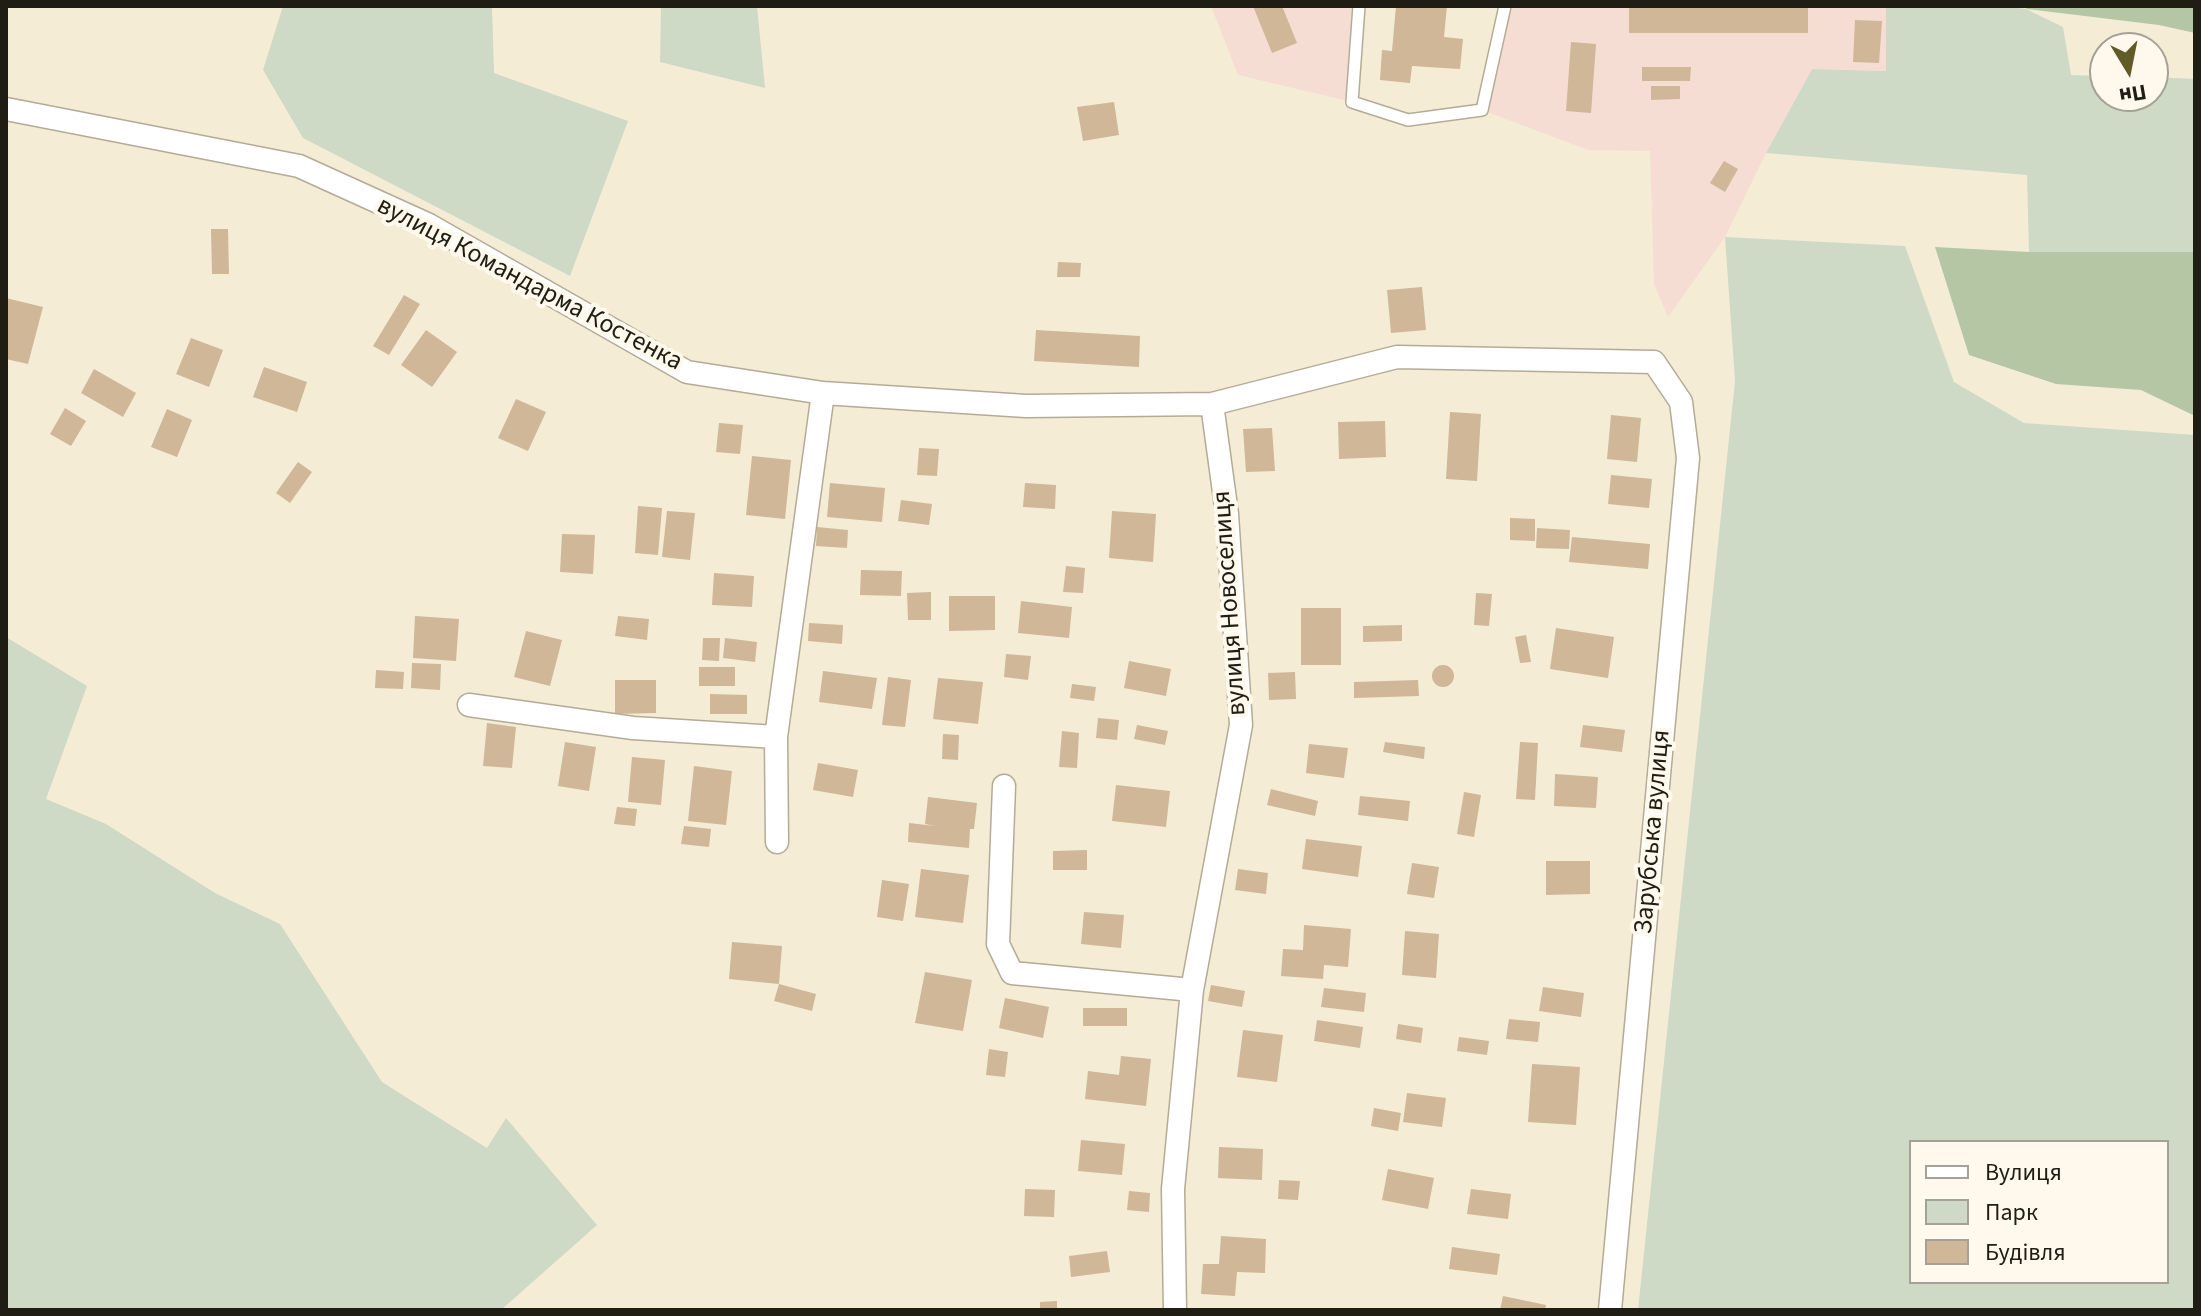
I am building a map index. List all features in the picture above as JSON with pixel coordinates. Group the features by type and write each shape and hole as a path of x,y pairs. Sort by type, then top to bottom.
{"street":[{"name":"вулиця Командарма Костенка","path":"6,109 299,166 429,225 687,372 823,393 1026,406 1212,404 1397,357 1654,362"},
{"name":"Зарубська вулиця","path":"1610,1310 1688,458 1681,402 1654,362"},
{"path":"777,842 776,737 823,393"},
{"name":"вулиця Новоселиця","path":"1175,1310 1173,1189 1192,990 1241,725 1227,514 1212,404"},
{"path":"469,705 633,728 776,737"},
{"path":"1004,786 998,944 1012,973 1192,990"}],"lane":[{"path":"1359,6 1352,102 1408,120 1482,110 1505,6"}],"shaded area":[{"path":"1211,6 1359,6 1352,102 1238,75"},
{"path":"1505,6 1886,6 1886,71 1812,69 1725,237 1668,317 1654,284 1650,151 1588,150 1482,110"}],"green space":[{"path":"283,6 492,6 494,73 628,121 570,276 303,138 263,70"},
{"path":"661,6 757,6 765,88 660,62"},
{"path":"1886,6 2004,6 2026,9 2063,27 2071,75 2089,76 2089,112 2169,112 2169,78 2195,79 2195,252 2029,252 2027,175 1766,153 1812,69 1886,71"},
{"path":"2024,6 2195,6 2195,33 2159,25 2027,9"},
{"path":"1725,237 1905,246 1954,382 2024,423 2195,435 2195,1310 1638,1310 1735,381"},
{"path":"1935,247 2029,252 2195,252 2195,416 2141,390 2056,384 1969,355"},
{"path":"6,637 87,686 46,799 106,824 215,893 280,924 382,1082 487,1148 506,1118 597,1225 501,1310 6,1310"}],"building":[{"path":"1253,6 1282,6 1297,43 1272,53"},
{"path":"1396,6 1447,6 1444,37 1463,39 1460,69 1412,66 1410,83 1380,80 1382,50 1392,51"},
{"path":"1629,6 1808,6 1808,33 1629,33"},
{"path":"1855,20 1882,21 1879,63 1853,62"},
{"path":"1571,42 1596,44 1591,113 1566,111"},
{"path":"1642,67 1691,67 1690,81 1642,81"},
{"path":"1651,86 1680,86 1680,99 1651,100"},
{"path":"1114,102 1119,135 1083,141 1077,107"},
{"path":"1724,161 1738,169 1725,192 1710,183"},
{"path":"211,229 228,229 229,274 212,274"},
{"path":"1058,262 1081,263 1080,277 1057,277"},
{"path":"1422,287 1426,330 1391,333 1387,290"},
{"path":"404,295 420,304 389,355 373,346"},
{"path":"6,298 43,307 28,364 6,359"},
{"path":"426,330 457,352 432,387 401,365"},
{"path":"1036,330 1140,336 1139,367 1034,361"},
{"path":"191,338 223,350 209,387 176,374"},
{"path":"264,367 307,382 297,412 253,397"},
{"path":"94,369 136,393 123,417 81,393"},
{"path":"516,399 546,412 528,451 498,438"},
{"path":"65,408 86,421 71,446 50,434"},
{"path":"167,409 192,420 177,457 151,447"},
{"path":"1450,412 1481,414 1477,481 1446,479"},
{"path":"1611,415 1641,418 1637,462 1607,459"},
{"path":"1385,421 1386,457 1339,459 1338,422"},
{"path":"719,423 743,425 740,454 716,452"},
{"path":"1272,428 1275,471 1246,472 1243,429"},
{"path":"919,448 939,449 937,476 917,475"},
{"path":"752,456 791,460 785,519 746,515"},
{"path":"298,462 312,472 290,503 276,493"},
{"path":"1611,475 1652,479 1649,508 1608,504"},
{"path":"830,483 885,488 882,522 827,517"},
{"path":"1025,483 1056,485 1055,509 1023,507"},
{"path":"901,500 932,504 929,525 898,521"},
{"path":"638,506 662,508 658,555 635,553"},
{"path":"667,511 695,513 690,560 662,557"},
{"path":"1112,511 1156,514 1153,562 1109,558"},
{"path":"1510,518 1535,519 1535,541 1510,540"},
{"path":"817,527 848,530 847,548 816,546"},
{"path":"1537,528 1570,530 1569,549 1536,548"},
{"path":"562,534 595,535 593,574 560,572"},
{"path":"1572,537 1650,544 1648,569 1569,562"},
{"path":"1066,566 1085,568 1083,593 1063,592"},
{"path":"861,570 902,571 901,596 860,595"},
{"path":"714,573 754,576 752,607 712,605"},
{"path":"931,592 931,620 908,620 907,593"},
{"path":"1476,593 1492,594 1489,626 1474,625"},
{"path":"949,596 995,596 995,630 949,631"},
{"path":"1021,601 1072,607 1069,638 1018,633"},
{"path":"1301,608 1341,608 1341,665 1301,665"},
{"path":"415,616 459,619 456,661 413,658"},
{"path":"618,616 649,619 647,640 615,636"},
{"path":"809,623 843,625 842,644 808,641"},
{"path":"1402,625 1402,641 1363,642 1363,626"},
{"path":"1556,628 1614,637 1608,678 1550,669"},
{"path":"526,631 562,640 550,686 514,677"},
{"path":"1526,635 1531,662 1520,663 1515,637"},
{"path":"703,638 720,638 719,661 702,660"},
{"path":"725,638 757,642 755,662 723,658"},
{"path":"1006,654 1031,656 1028,680 1004,677"},
{"path":"1129,661 1171,669 1166,696 1124,688"},
{"path":"412,663 441,664 440,690 411,688"},
{"path":"1439,665 1447,665 1454,676 1447,687 1439,687 1432,680 1432,672"},
{"path":"699,667 735,667 735,686 699,686"},
{"path":"376,670 404,672 403,689 375,688"},
{"path":"823,671 877,678 872,709 819,702"},
{"path":"1295,672 1296,699 1269,700 1268,673"},
{"path":"888,677 911,680 905,727 882,725"},
{"path":"938,678 983,682 978,724 933,719"},
{"path":"615,680 656,680 656,713 615,714"},
{"path":"1418,680 1419,696 1354,698 1354,682"},
{"path":"1072,684 1096,687 1094,701 1070,698"},
{"path":"710,694 747,695 747,714 710,714"},
{"path":"1098,718 1119,720 1117,740 1096,738"},
{"path":"487,723 516,727 512,768 483,766"},
{"path":"1137,725 1168,731 1165,745 1134,739"},
{"path":"1583,725 1625,730 1622,752 1580,747"},
{"path":"1062,731 1079,733 1077,768 1059,767"},
{"path":"943,734 959,735 958,760 942,759"},
{"path":"565,742 596,747 589,791 558,786"},
{"path":"1385,742 1425,747 1424,759 1383,752"},
{"path":"1520,742 1538,743 1535,800 1516,799"},
{"path":"1309,744 1348,748 1344,778 1306,773"},
{"path":"632,757 665,760 661,805 628,802"},
{"path":"818,763 858,770 853,797 813,790"},
{"path":"694,766 732,771 726,825 688,821"},
{"path":"1555,774 1598,777 1596,808 1554,806"},
{"path":"1116,785 1170,791 1166,827 1112,821"},
{"path":"1271,789 1318,801 1315,816 1267,805"},
{"path":"1464,792 1481,795 1474,837 1457,834"},
{"path":"1360,796 1410,801 1408,821 1358,815"},
{"path":"928,797 977,803 969,848 908,842 909,823 935,826 925,824"},
{"path":"617,807 637,809 635,826 614,824"},
{"path":"684,826 711,829 709,847 681,844"},
{"path":"1306,839 1362,846 1358,877 1302,869"},
{"path":"1087,850 1087,870 1053,870 1053,851"},
{"path":"1546,861 1590,861 1590,894 1546,895"},
{"path":"1412,863 1439,867 1434,898 1407,894"},
{"path":"921,869 969,875 963,923 915,917"},
{"path":"1238,869 1268,873 1266,894 1235,890"},
{"path":"882,880 909,884 903,921 877,917"},
{"path":"1084,912 1124,915 1121,948 1081,944"},
{"path":"1304,925 1351,929 1348,967 1324,965 1323,979 1281,976 1283,949 1303,950"},
{"path":"1405,931 1439,934 1436,978 1402,975"},
{"path":"732,942 782,946 779,984 729,979"},
{"path":"925,972 972,980 963,1031 915,1023"},
{"path":"779,984 816,994 812,1011 774,1001"},
{"path":"1211,985 1245,991 1242,1007 1208,1001"},
{"path":"1543,987 1584,993 1581,1017 1539,1011"},
{"path":"1324,988 1366,993 1364,1012 1321,1007"},
{"path":"1005,998 1049,1007 1043,1038 999,1028"},
{"path":"1083,1008 1127,1008 1127,1026 1083,1026"},
{"path":"1509,1019 1540,1022 1538,1042 1506,1039"},
{"path":"1317,1020 1363,1027 1360,1048 1314,1041"},
{"path":"1398,1024 1423,1028 1421,1043 1396,1039"},
{"path":"1243,1030 1283,1035 1277,1082 1237,1077"},
{"path":"1459,1037 1489,1041 1487,1055 1457,1051"},
{"path":"989,1049 1008,1052 1005,1077 986,1075"},
{"path":"1121,1056 1151,1059 1146,1106 1085,1099 1088,1071 1119,1075"},
{"path":"1532,1064 1580,1067 1576,1125 1528,1122"},
{"path":"1407,1093 1446,1098 1442,1127 1403,1122"},
{"path":"1374,1108 1401,1113 1398,1131 1371,1126"},
{"path":"1081,1140 1125,1144 1122,1175 1078,1171"},
{"path":"1219,1147 1263,1149 1262,1180 1218,1178"},
{"path":"1388,1169 1434,1178 1428,1209 1382,1200"},
{"path":"1279,1180 1300,1181 1298,1200 1278,1199"},
{"path":"1025,1189 1055,1190 1054,1217 1024,1216"},
{"path":"1471,1189 1511,1194 1508,1219 1467,1214"},
{"path":"1129,1191 1150,1193 1149,1212 1127,1210"},
{"path":"1221,1236 1266,1239 1265,1273 1237,1272 1235,1296 1201,1294 1203,1264 1219,1264"},
{"path":"1452,1247 1500,1254 1497,1275 1449,1269"},
{"path":"1107,1251 1110,1272 1071,1277 1069,1256"},
{"path":"1503,1296 1546,1305 1545,1310 1500,1310"},
{"path":"1057,1301 1057,1310 1040,1310 1040,1302"}]}
